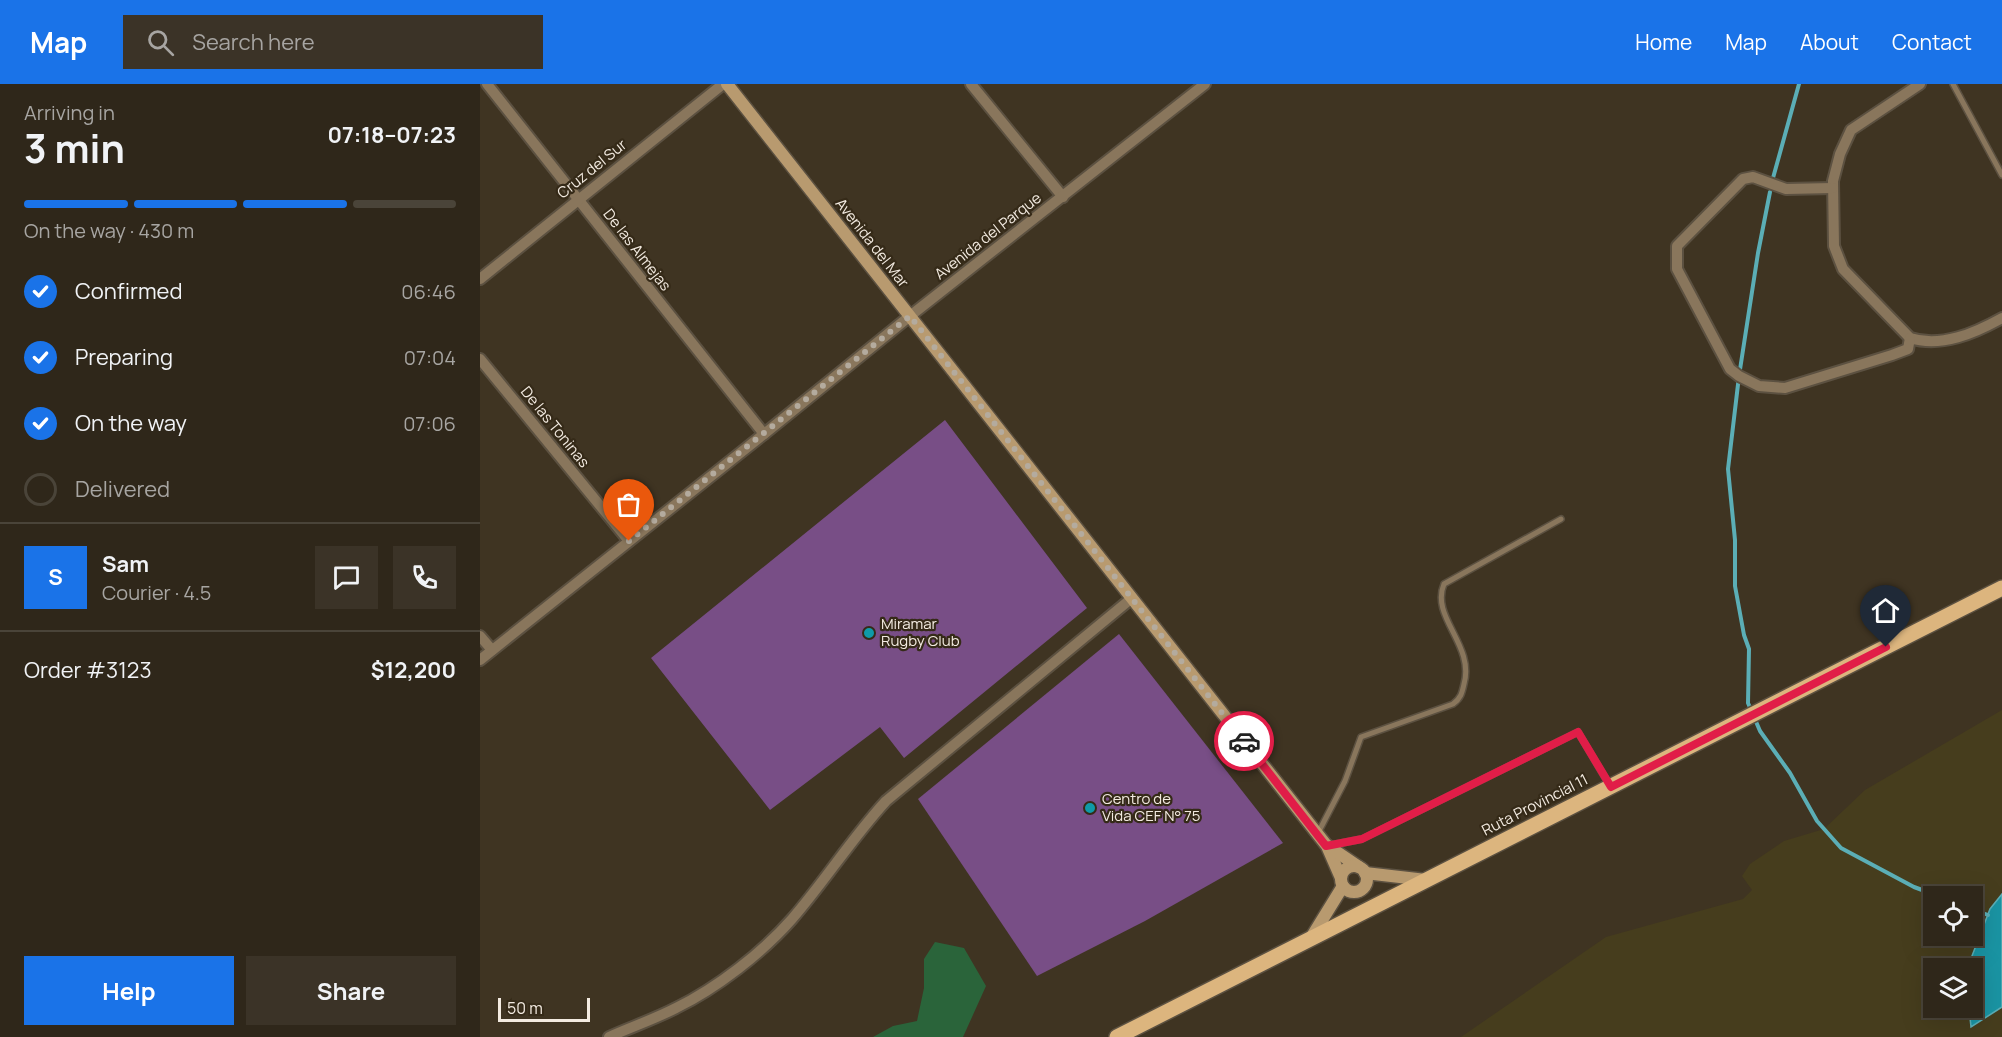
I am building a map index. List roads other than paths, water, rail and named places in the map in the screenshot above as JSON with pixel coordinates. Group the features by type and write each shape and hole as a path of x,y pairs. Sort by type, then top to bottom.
{"main road":[{"name":"Avenida del Mar","path":"725,84 1355,880 1426,880"},
{"name":"Ruta Provincial 11","path":"1117,1037 2002,588"},
{"name":"Avenida del Mar","path":"1326,846 1355,880"},
{"path":"1311,938 1355,880 1372,908"}],"street":[{"name":"De las Almejas","path":"487,84 764,434"},
{"name":"Cruz del Sur","path":"480,279 725,84"},
{"path":"971,84 1063,197"},
{"path":"1920,84 1851,130 1840,154 1833,188 1834,246 1843,269 1910,338 1937,342 1967,334 2002,318"},
{"name":"Avenida del Parque","path":"480,660 1200,86"},
{"path":"1833,188 1786,189 1753,177 1743,179 1677,246 1677,268 1730,369 1759,386 1785,388 1892,355 1908,349 1910,338"},
{"name":"De las Toninas","path":"480,359 629,541"},
{"path":"609,1037 677,1008 716,984 754,955 790,921 864,825 886,801 1132,598"},
{"path":"480,636 492,650"}],"lane":[{"path":"1953,84 2002,175"},
{"path":"1317,834 1345,781 1362,737 1453,704 1461,698 1466,677 1465,656 1441,605 1439,595 1444,584 1562,519"},
{"path":"1326,846 1362,839 1578,732 1611,787"}],"water":[{"path":"2002,894 2002,1007 1971,1027 1970,1018 1983,1018 1983,958 1971,958 1976,946 1983,946 1983,927 1990,909"}],"waterway":[{"path":"1773,178 1799,84"},
{"path":"1751,710 1748,703 1749,649 1744,635 1735,586 1735,540 1728,469 1739,376 1770,192"},
{"path":"1754,717 1760,731 1790,773 1817,821 1841,848 1923,890"},
{"path":"1983,913 1988,915"}],"place":[{"name":"Miramar Rugby Club","path":"869,633"},
{"name":"Centro de Vida CEF N° 75","path":"1090,808"}]}
